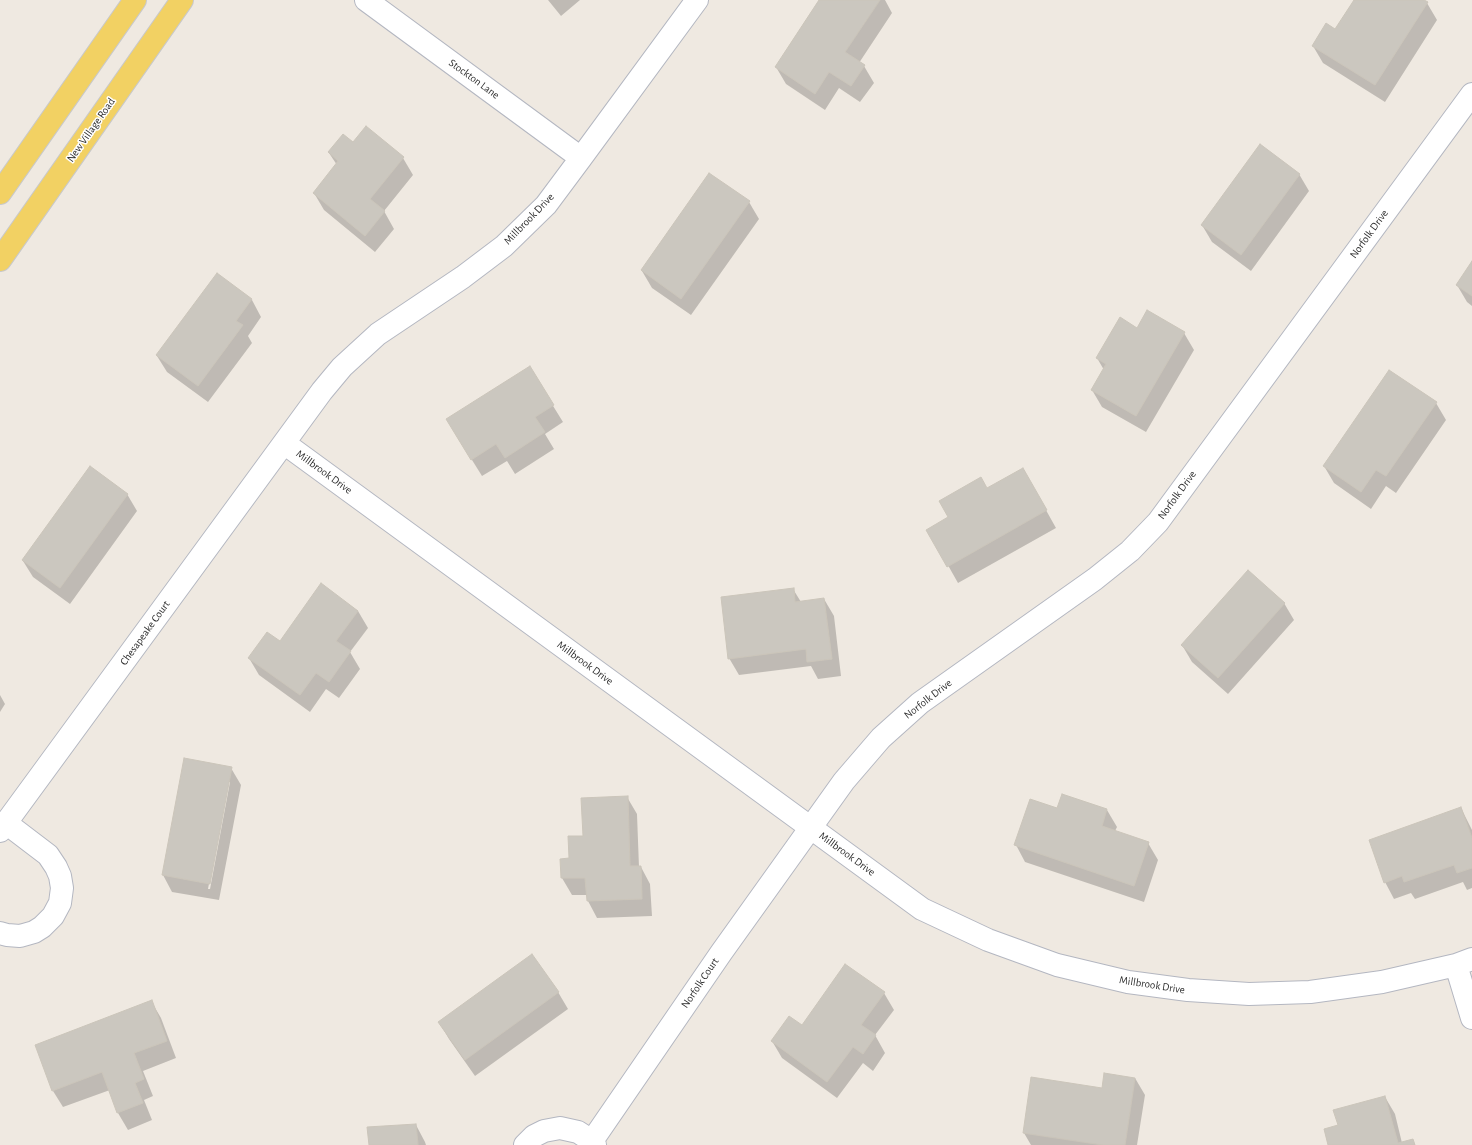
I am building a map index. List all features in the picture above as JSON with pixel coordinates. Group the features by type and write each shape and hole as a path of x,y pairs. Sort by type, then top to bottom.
{"main road":[{"path":"0,193 135,0"},
{"name":"New Village Road","path":"0,260 182,0"}],"street":[{"name":"Stockton Lane","path":"366,0 581,158"},
{"name":"Millbrook Drive","path":"697,0 546,205 504,246 463,277 378,334 342,367 322,391 284,443 922,909 988,940 1057,965 1128,982 1188,990 1241,994 1310,992 1382,982 1464,962"},
{"name":"Norfolk Drive","path":"811,828 844,781 881,738 920,703 1095,579 1130,551 1158,522 1472,94"},
{"name":"Chesapeake Court","path":"0,933 20,936 34,932 42,927 53,916 60,904 62,888 60,876 48,855 3,827 284,443"},
{"name":"Norfolk Court","path":"525,1145 534,1136 544,1131 560,1128 578,1132 594,1143 721,953 811,828"},
{"path":"1464,962 1472,1018"}],"building":[{"path":"819,0 880,0 845,52 865,65 851,86 829,72 815,94 775,67"},
{"path":"1354,0 1424,0 1428,2 1375,85 1312,46 1326,23 1335,29"},
{"path":"366,126 404,157 370,199 385,211 365,236 313,193 338,161 328,152 343,134 353,142"},
{"path":"1260,144 1300,174 1241,255 1201,225"},
{"path":"709,173 750,201 681,299 641,270"},
{"path":"1472,261 1472,296 1456,285"},
{"path":"217,273 252,299 236,321 243,325 198,386 156,355"},
{"path":"1147,310 1185,332 1136,416 1091,390 1106,364 1096,358 1120,317 1137,328"},
{"path":"530,366 554,405 535,417 545,432 505,458 496,444 471,460 446,419"},
{"path":"1389,370 1437,402 1386,476 1376,470 1361,492 1323,466"},
{"path":"90,466 128,494 60,588 22,560"},
{"path":"1023,468 1047,510 947,567 926,530 948,517 939,501 981,477 987,488"},
{"path":"1248,570 1285,603 1218,678 1181,645"},
{"path":"321,583 358,611 336,641 351,651 329,682 316,673 300,695 248,658 267,632 280,641"},
{"path":"794,588 795,602 824,598 832,659 807,662 806,649 728,659 721,597"},
{"path":"184,758 232,767 210,884 162,875"},
{"path":"1062,794 1107,809 1102,826 1149,842 1134,886 1014,845 1030,799 1057,808"},
{"path":"628,796 630,866 641,866 642,899 587,901 585,878 561,878 560,859 569,858 568,836 583,836 581,798"},
{"path":"1461,807 1472,838 1472,868 1457,873 1454,865 1404,882 1402,876 1384,883 1369,840"},
{"path":"532,954 559,992 465,1060 438,1022"},
{"path":"845,964 885,992 861,1025 876,1035 863,1054 853,1047 827,1082 771,1041 789,1016 802,1025"},
{"path":"152,1000 167,1041 134,1053 144,1079 135,1083 143,1103 117,1113 102,1072 52,1091 35,1045"},
{"path":"1104,1073 1135,1078 1125,1145 1103,1145 1023,1133 1031,1077 1102,1088"},
{"path":"1385,1096 1398,1143 1413,1139 1415,1145 1328,1145 1324,1129 1338,1125 1333,1110"},
{"path":"416,1124 418,1145 369,1145 367,1127"}]}
